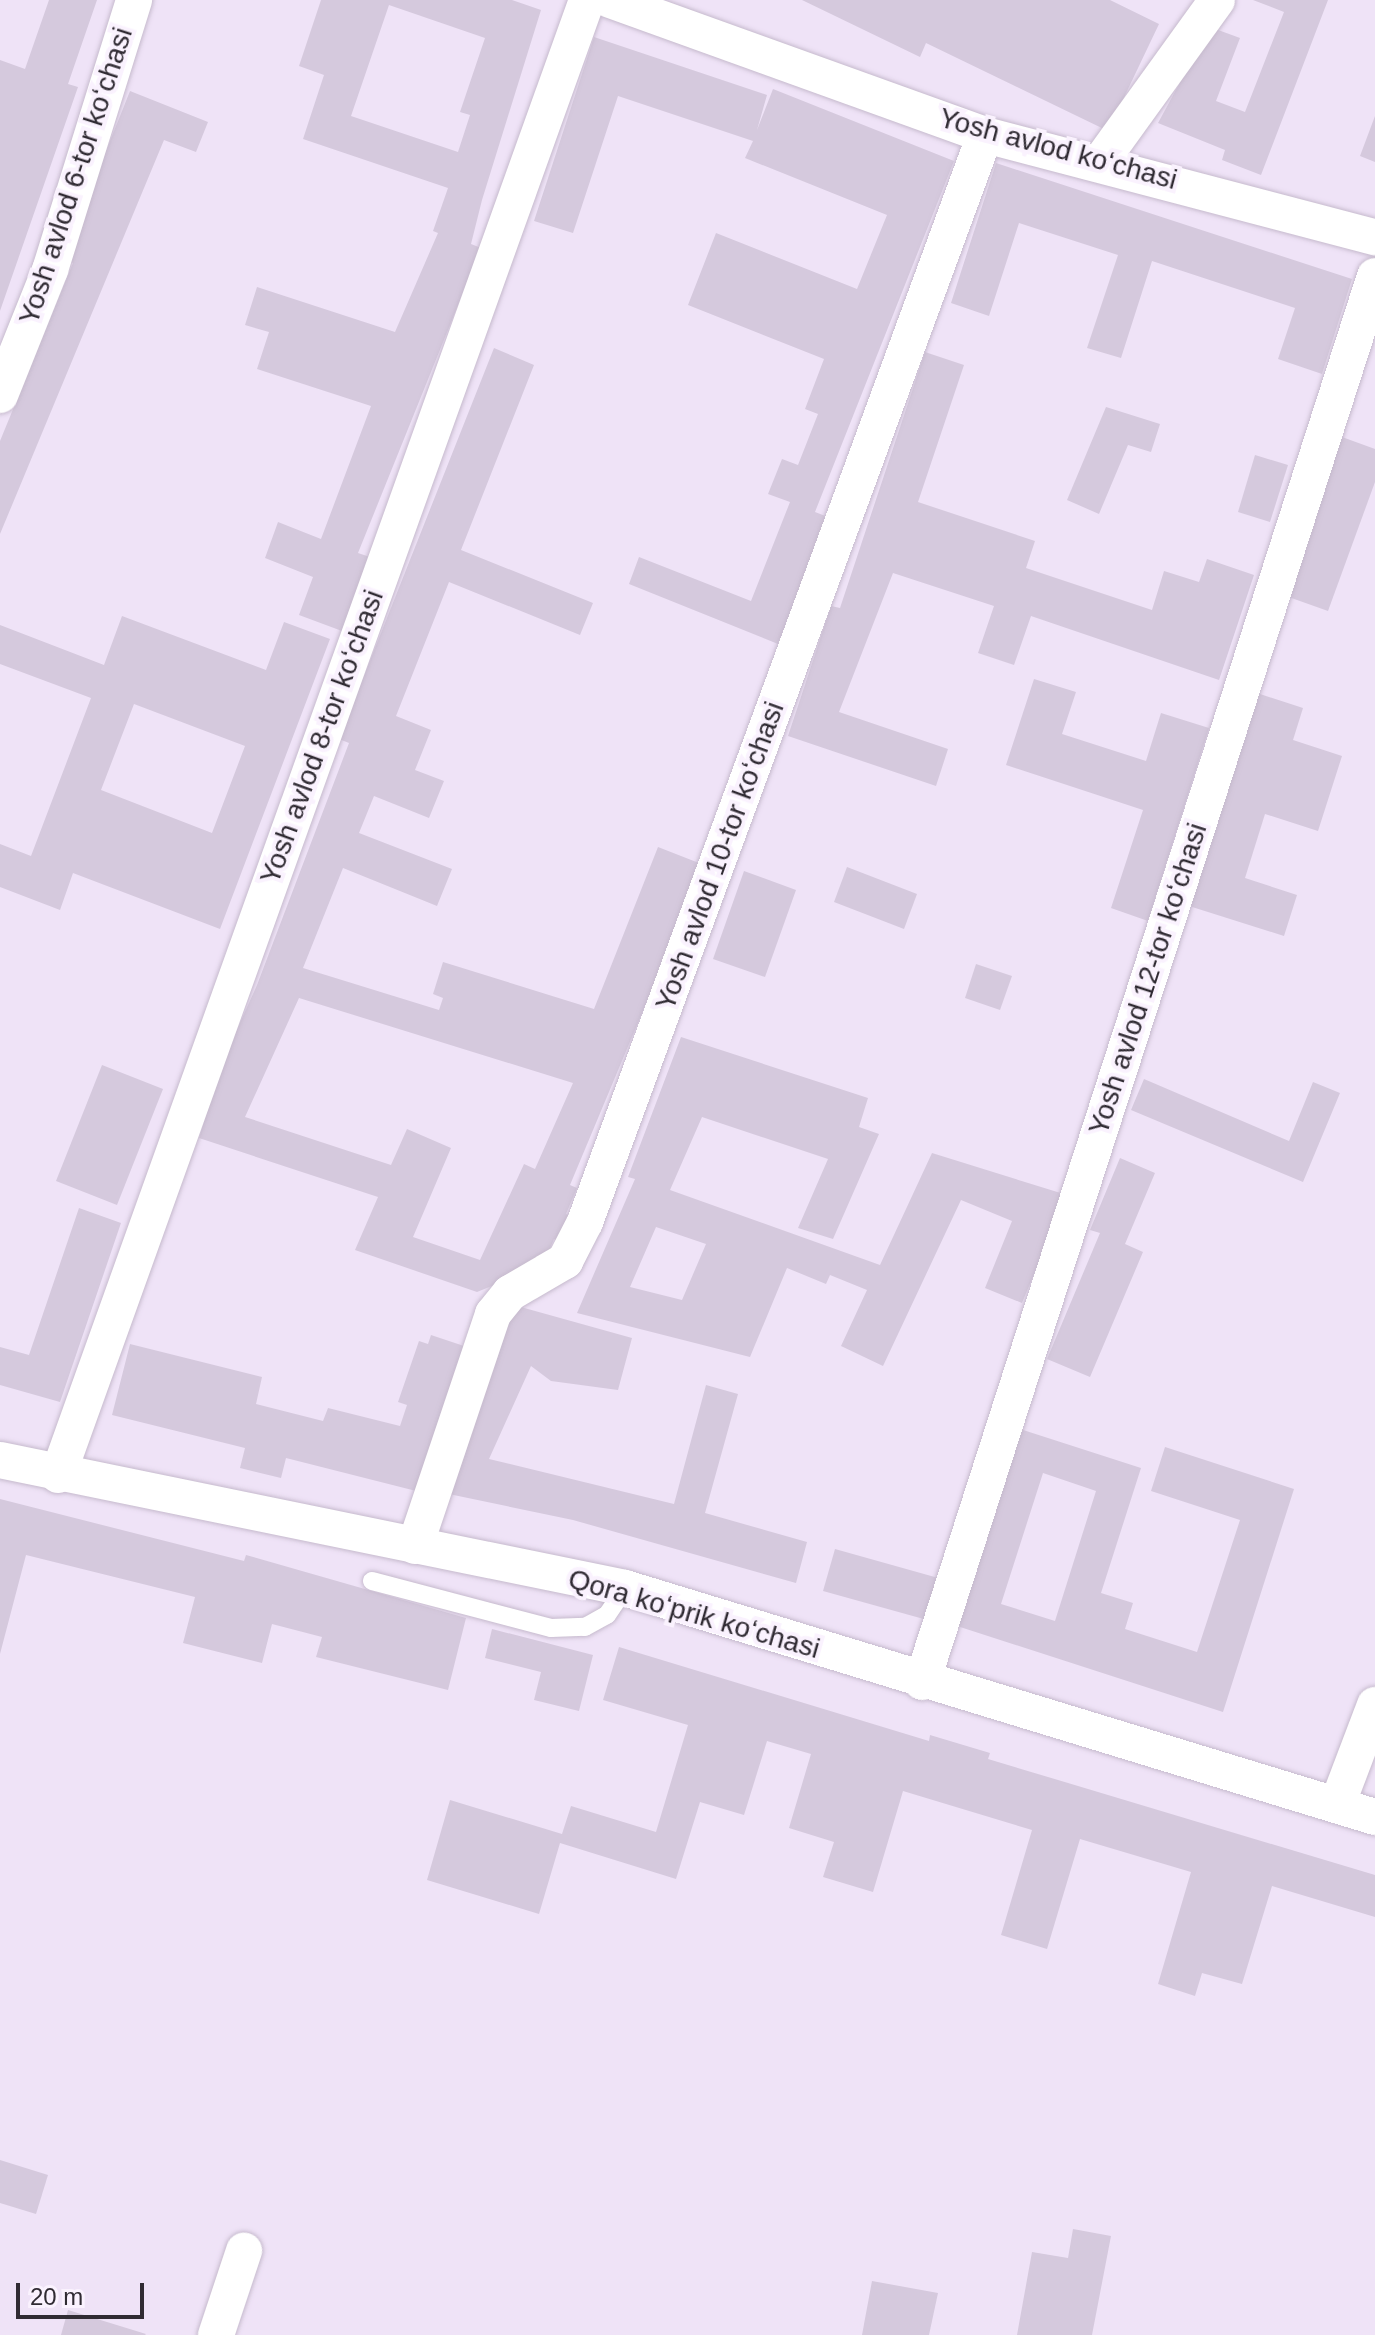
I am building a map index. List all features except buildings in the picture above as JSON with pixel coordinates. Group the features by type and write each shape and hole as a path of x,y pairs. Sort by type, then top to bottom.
{"street":[{"name":"Yosh avlod 6-tor koʻchasi","path":"0,395 50,270 134,0"},
{"name":"Yosh avlod 8-tor koʻchasi","path":"58,1475 587,0"},
{"name":"Yosh avlod koʻchasi","path":"610,0 686,12 985,135 1101,161 1375,237"},
{"path":"1101,161 1217,0"},
{"name":"Yosh avlod 10-tor koʻchasi","path":"415,1546 493,1314 510,1293 565,1261 585,1222 985,135"},
{"name":"Yosh avlod 12-tor koʻchasi","path":"922,1682 1375,276"},
{"name":"Qora koʻprik koʻchasi","path":"0,1460 58,1475 625,1588 922,1682 1375,1817"},
{"path":"1337,1805 1375,1705"},
{"path":"216,2335 244,2251"}],"lane":[{"path":"372,1581 551,1628 585,1627 607,1615 625,1588"}]}
